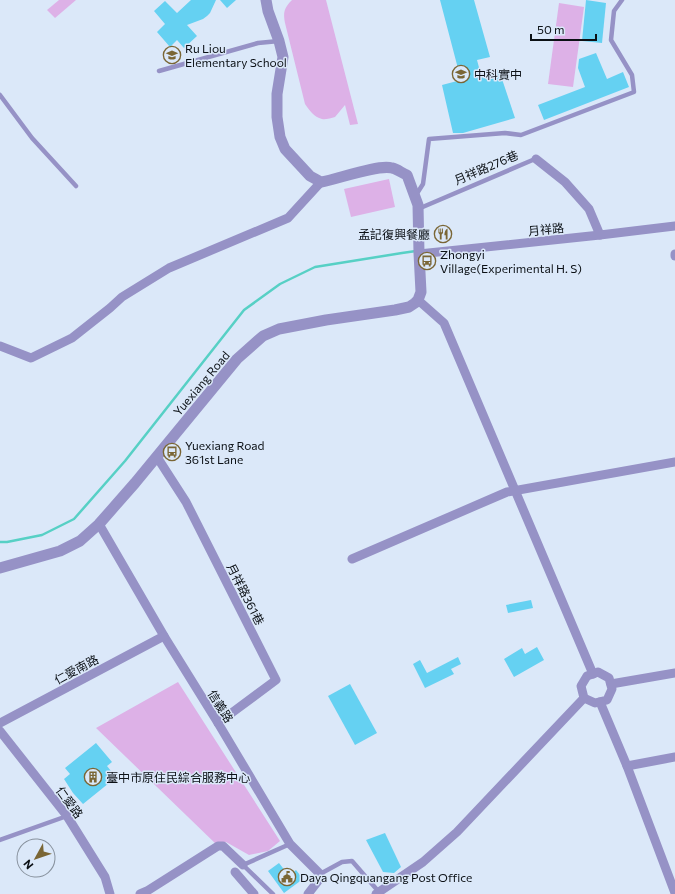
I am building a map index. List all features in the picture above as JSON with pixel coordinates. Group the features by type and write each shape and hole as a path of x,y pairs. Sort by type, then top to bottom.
{"street":[{"path":"266,0 268,11 283,57 276,94 280,136 285,149 310,176 321,182"},
{"name":"月祥路276巷","path":"536,159 565,182 589,209 599,233"},
{"path":"0,346 31,358 72,338 122,297 169,268 288,218 321,182 374,168 392,168 406,175 418,205 421,292 418,300 444,323 593,674"},
{"name":"月祥路","path":"419,252 675,226"},
{"name":"Yuexiang Road","path":"0,568 60,551 80,541 99,524 135,483 237,359 263,336 279,329 409,307 418,300"},
{"name":"月祥路361巷","path":"157,457 186,502 276,680 218,723"},
{"path":"352,559 508,492 675,462"},
{"name":"信義路","path":"99,524 164,636 290,844 320,874"},
{"name":"仁愛南路","path":"0,723 164,636"},
{"path":"598,672 609,678 612,689 607,700 595,704 584,698 581,686 587,676 593,674 598,672"},
{"path":"611,684 675,673"},
{"path":"377,893 423,862 457,832 584,698"},
{"path":"600,702 627,766 675,893"},
{"name":"仁愛路","path":"0,731 67,816 105,877 110,894"},
{"path":"627,766 675,757"},
{"path":"140,894 218,846 223,846 243,865"},
{"path":"235,872 254,894"},
{"path":"308,894 318,881 320,874"}],"lane":[{"path":"415,197 423,184 429,139 505,133 521,134 634,92 632,75 611,40 614,10 622,0"},
{"path":"159,71 258,43 279,41"},
{"path":"0,95 32,138 76,186"},
{"name":"月祥路276巷","path":"418,209 536,159"},
{"path":"0,840 67,816"},
{"path":"273,894 243,865 290,844"},
{"path":"320,874 342,862 352,861 377,893"}],"shaded area":[{"path":"59,0 76,0 55,18 47,10"},
{"path":"292,0 326,0 358,124 350,125 345,105 335,117 323,119 314,115 305,104 284,19 284,13 287,5"},
{"path":"559,3 584,7 573,87 548,84"},
{"path":"389,179 395,207 351,217 344,189"},
{"path":"178,682 280,841 268,851 249,855 226,842 218,846 96,728"}],"building":[{"path":"191,0 216,0 207,16 187,25 197,36 184,48 177,40 170,47 157,32 165,24 154,11 165,1 177,13"},
{"path":"220,0 236,0 227,8"},
{"path":"440,0 474,0 490,57 477,60 481,75 499,70 515,118 463,133 453,133 442,85 461,80"},
{"path":"586,0 606,3 602,43 582,41"},
{"path":"596,53 607,79 623,72 629,87 544,120 538,105 585,87 578,68 579,59"},
{"path":"531,600 533,608 508,613 506,605"},
{"path":"537,647 544,660 514,677 504,659 522,648 525,654"},
{"path":"458,657 461,664 451,669 454,674 425,688 413,664 420,660 427,673"},
{"path":"350,684 377,733 355,745 328,696"},
{"name":"臺中市原住民綜合服務中心","path":"96,743 112,762 107,766 115,776 113,778 114,779 83,804 73,793 64,779 70,774 65,768"},
{"path":"385,833 401,867 394,873 383,872 366,840"},
{"name":"Daya Qingquangang Post Office","path":"279,863 289,876 296,870 303,879 284,893 268,871"}],"waterway":[{"path":"0,542 42,535 74,519 125,461 244,310 280,284 315,267 416,251"}],"place":[{"name":"Ru Liou Elementary School","path":"172,55"},
{"name":"中科實中","path":"461,74"},
{"name":"孟記復興餐廳","path":"443,234"},
{"name":"Zhongyi Village(Experimental H. S)","path":"427,261"},
{"name":"Yuexiang Road 361st Lane","path":"172,452"},
{"name":"臺中市原住民綜合服務中心","path":"93,777"},
{"name":"Daya Qingquangang Post Office","path":"287,877"}]}
